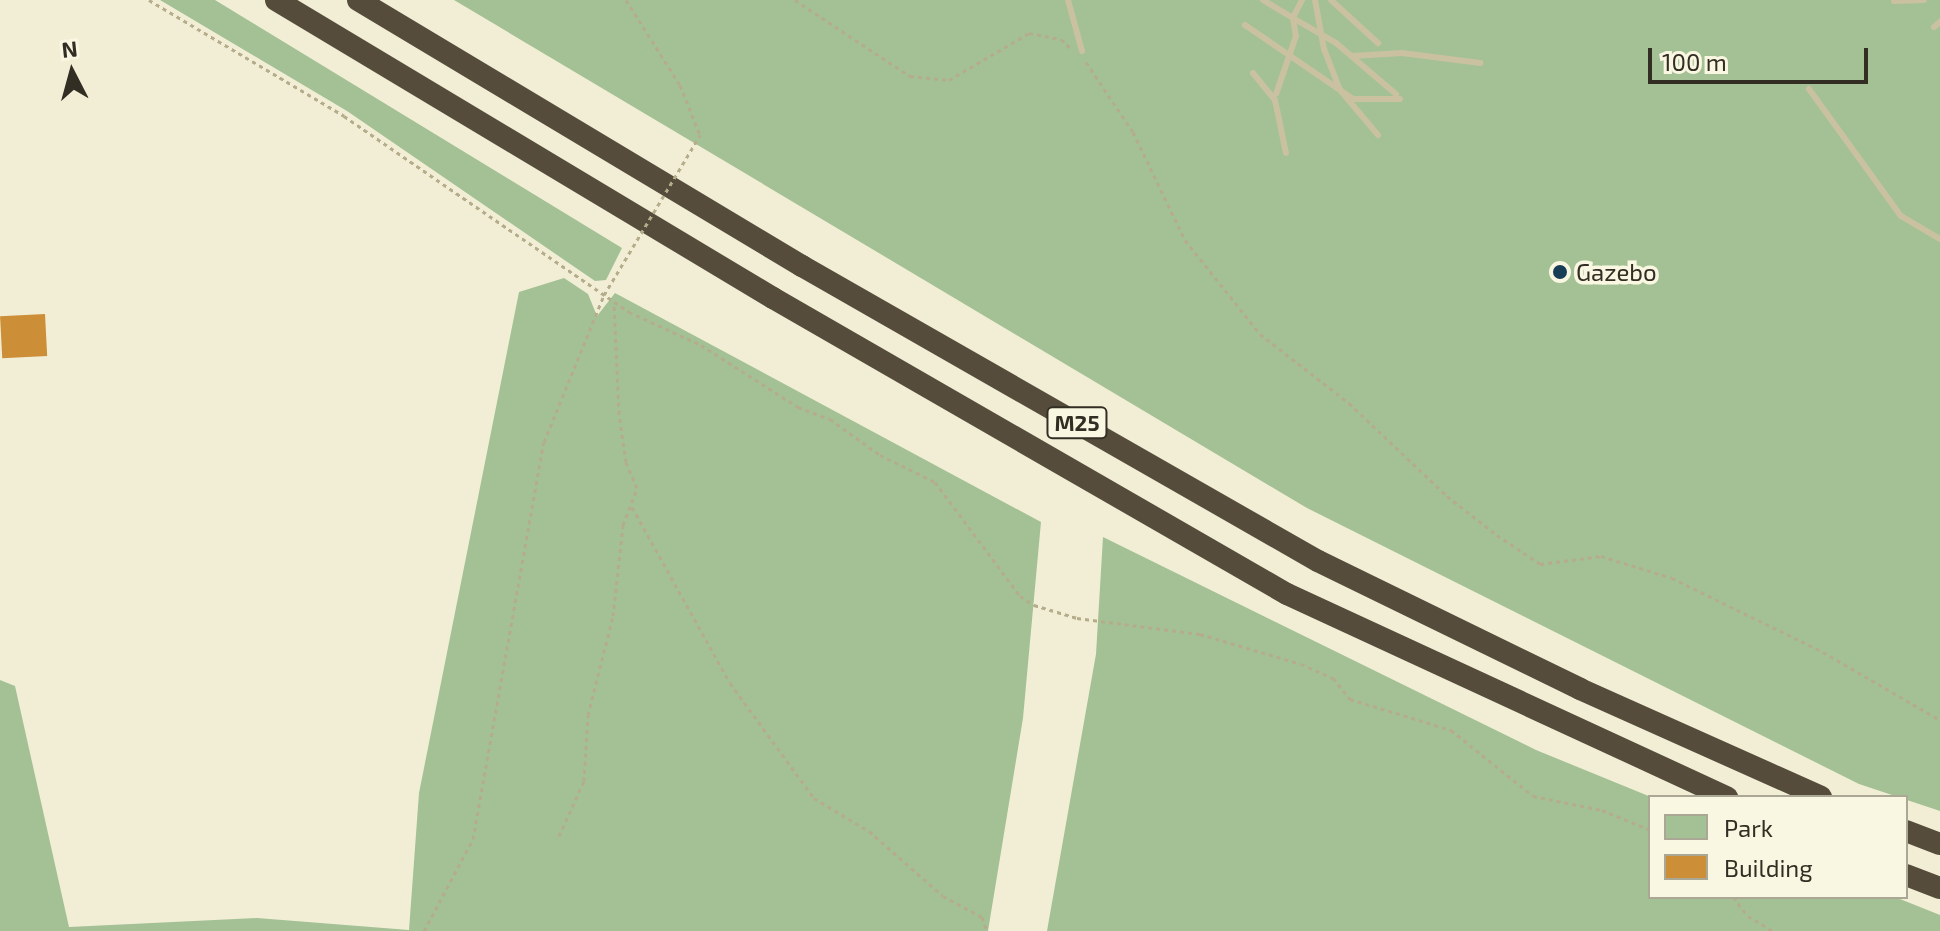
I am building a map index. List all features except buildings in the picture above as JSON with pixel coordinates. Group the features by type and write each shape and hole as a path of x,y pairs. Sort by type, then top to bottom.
{"highway":[{"name":"M25","path":"276,0 773,298 1287,594 1723,795"},
{"name":"M25","path":"358,0 802,266 1318,561 1580,689 1817,795"},
{"path":"1908,832 1940,844"},
{"path":"1908,876 1940,888"}],"lane":[{"path":"1068,0 1082,51"},
{"path":"1245,25 1290,59 1353,99 1398,96 1323,35 1263,0"},
{"path":"1276,94 1290,59 1296,36 1293,18 1302,0"},
{"path":"1315,0 1340,90 1378,135"},
{"path":"1331,0 1378,43"},
{"path":"1894,1 1924,0"},
{"path":"1352,56 1402,53 1480,63"},
{"path":"1253,73 1275,100 1286,153"},
{"path":"1809,89 1901,216 1940,239"}],"path":[{"path":"149,0 344,116 614,302 701,345 798,407 830,419 880,455 935,482 1020,596 1034,605 1077,618 1200,634 1258,655 1301,664 1333,678 1350,699 1451,730 1533,796 1602,810 1648,829"},
{"path":"424,931 473,839 544,442 604,295 700,135 680,85 626,0"},
{"path":"795,0 910,76 949,80 1029,33 1061,39 1091,67 1133,132 1185,240 1260,334 1349,403 1447,496 1497,535 1540,564 1601,556 1672,578 1823,652 1940,720"},
{"path":"559,836 584,781 588,715 613,616 623,525 637,488 626,462 619,414 614,302"},
{"path":"632,507 730,683 814,798 869,831 943,896 982,917 987,931"},
{"path":"1735,899 1748,916 1773,931"}],"green space":[{"path":"160,0 215,0 622,248 606,280 595,281 347,111"},
{"path":"454,0 1940,0 1940,811 1908,800 1908,795 1892,795 1859,784 1307,508"},
{"path":"564,278 588,294 597,316 615,293 1041,522 1023,718 988,931 0,931 0,680 15,686 69,927 257,918 409,930 419,793 519,292"},
{"path":"1103,537 1536,750 1648,796 1648,899 1900,899 1940,915 1940,931 1047,931 1096,654"}],"place":[{"name":"Gazebo","path":"1560,272"}]}
